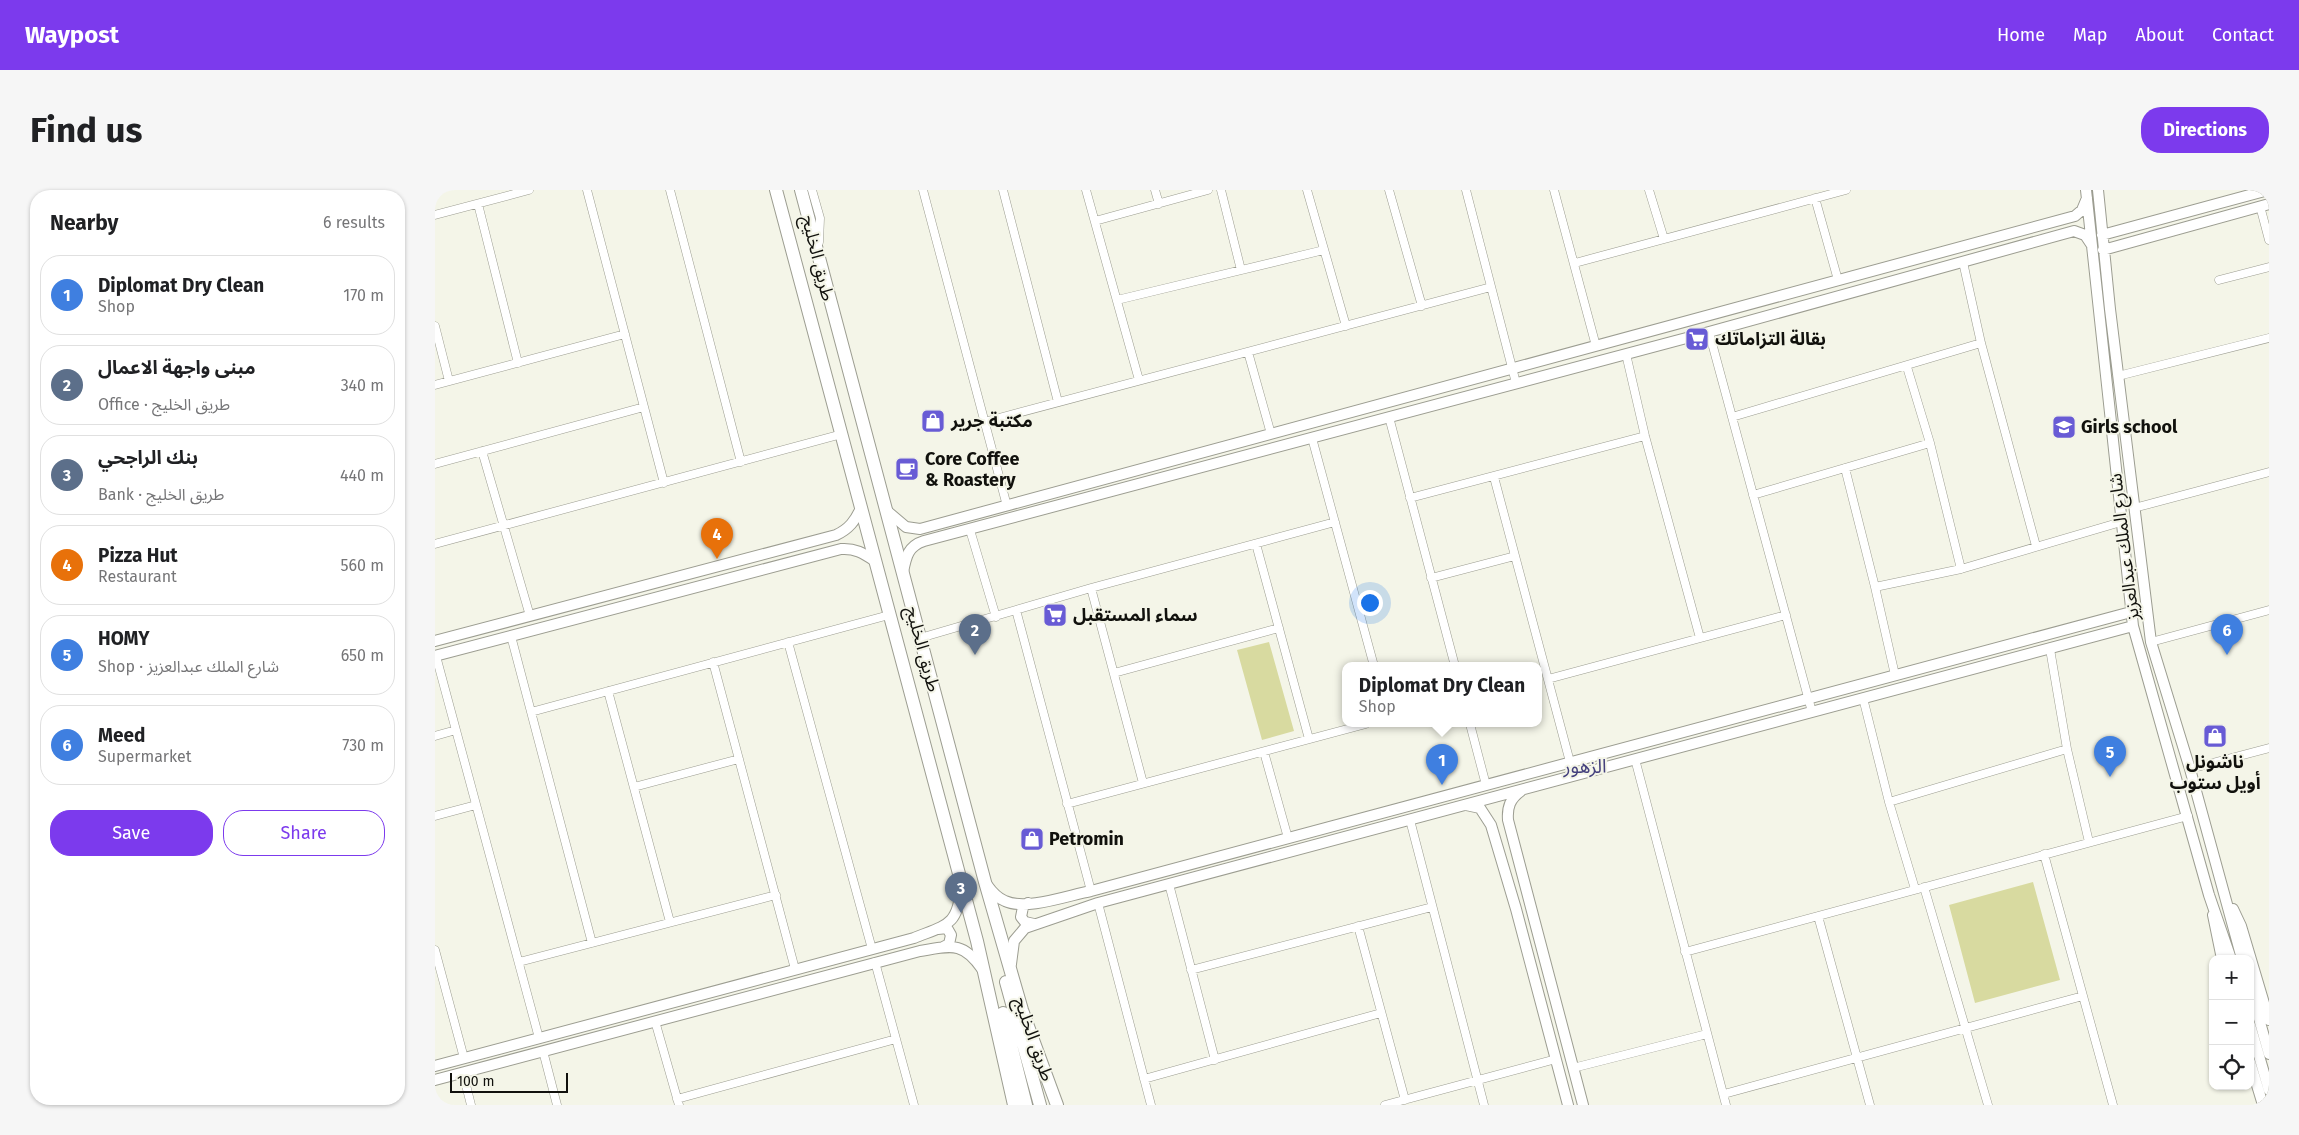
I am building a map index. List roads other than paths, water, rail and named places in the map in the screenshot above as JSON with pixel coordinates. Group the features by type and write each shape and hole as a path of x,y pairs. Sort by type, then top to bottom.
{"main road":[{"name":"طريق الخليج","path":"776,190 843,434 889,615 977,941 1014,1105"},
{"name":"طريق الخليج","path":"801,190 985,882 1022,1010 1057,1105"},
{"path":"992,907 998,952 1041,1105"},
{"path":"977,941 997,988 1026,1105"}],"street":[{"path":"435,215 529,190"},
{"path":"587,190 664,483"},
{"path":"670,190 741,462"},
{"path":"813,190 819,218 818,259"},
{"path":"923,190 1007,506"},
{"path":"1003,190 1058,402"},
{"path":"1086,190 1139,380"},
{"path":"1155,190 1159,204"},
{"path":"1095,221 1208,190"},
{"path":"1221,190 1241,270"},
{"path":"1307,190 1346,326"},
{"path":"1389,190 1422,306"},
{"path":"1466,190 1516,383"},
{"path":"1554,190 1596,346"},
{"path":"1649,190 1664,239"},
{"path":"1575,264 1846,190"},
{"name":"شارع الملك عبدالعزيز","path":"2097,190 2151,642 2190,769 2241,955"},
{"path":"2101,235 2261,191"},
{"path":"886,510 899,523 912,529 920,529 2075,216 2083,210 2087,194"},
{"name":"شارع الملك عبدالعزيز","path":"2087,194 2133,626 2188,816 2209,895 2221,955"},
{"path":"1815,198 1838,280"},
{"path":"478,204 518,363"},
{"path":"2103,250 2264,205 2269,240"},
{"path":"902,573 907,553 911,547 924,540 970,530 1709,332 2074,231 2085,235 2091,244"},
{"path":"1117,300 1324,250"},
{"path":"1963,262 1981,343 2036,546"},
{"path":"2219,280 2269,267"},
{"path":"984,422 1491,287"},
{"path":"435,326 449,381"},
{"path":"1709,332 1812,712"},
{"path":"435,385 625,334"},
{"path":"2118,376 2269,338"},
{"path":"1732,417 1907,367 1981,343"},
{"path":"1248,352 1271,434"},
{"path":"1626,354 1645,436 1700,638"},
{"path":"1907,367 1930,443 1961,569"},
{"path":"435,464 644,407"},
{"path":"1389,417 1454,662"},
{"path":"435,544 843,434"},
{"path":"1410,498 1645,436"},
{"path":"1312,438 1373,662"},
{"path":"1753,495 1930,443"},
{"path":"482,451 529,616"},
{"path":"1845,468 1895,676"},
{"path":"2134,508 2269,472"},
{"path":"1494,477 1570,762"},
{"path":"435,641 836,535 854,522 861,508"},
{"path":"953,534 952,526 957,519"},
{"path":"920,638 1091,588 1335,522"},
{"path":"1875,587 1961,569 2121,522"},
{"path":"970,530 996,617"},
{"path":"1256,544 1309,739"},
{"path":"436,656 841,549 856,550 875,561"},
{"path":"1431,578 1515,556"},
{"path":"1091,588 1143,783"},
{"path":"1016,610 1091,891"},
{"path":"2151,642 2269,610"},
{"path":"985,882 992,892 1003,901 1013,904 1091,891 2131,612"},
{"path":"531,712 889,615"},
{"path":"1548,679 1786,615"},
{"path":"436,656 529,616"},
{"path":"1011,970 1012,947 1017,936 1025,928 1098,903 2133,626"},
{"path":"1114,673 1279,628"},
{"path":"511,636 591,943"},
{"path":"788,642 872,949"},
{"path":"2050,648 2067,748 2089,842"},
{"path":"436,656 539,1038"},
{"path":"713,662 795,969"},
{"path":"608,691 670,922"},
{"path":"1863,698 1889,802 1915,889"},
{"path":"1067,804 1355,727"},
{"path":"1471,727 1486,785"},
{"path":"435,736 456,730"},
{"path":"1889,802 2067,748"},
{"path":"2190,769 2269,748"},
{"path":"1264,752 1287,838"},
{"path":"634,788 739,759"},
{"path":"1635,759 1727,1105"},
{"path":"1522,790 1511,800 1507,811 1508,820 1583,1105"},
{"path":"1460,792 1437,804 1412,811 1409,814 1484,1105"},
{"path":"435,816 477,804"},
{"path":"1465,805 1480,808 1491,824 1568,1105"},
{"path":"1491,824 1493,817 1499,814 1506,816 1508,820"},
{"path":"1685,952 2188,816"},
{"path":"2044,854 2113,1105"},
{"path":"435,1066 914,938 950,922 958,912 961,882"},
{"path":"1169,884 1215,1060"},
{"path":"1924,887 1988,1105"},
{"name":"شارع الملك عبدالعزيز","path":"2225,891 2241,926 2269,1020"},
{"path":"519,962 776,894"},
{"name":"شارع الملك عبدالعزيز","path":"2209,895 2230,955"},
{"path":"1028,903 1023,907 1021,916 1025,922 1034,924"},
{"path":"1098,903 1151,1105"},
{"path":"1191,970 1432,907"},
{"path":"1818,916 1869,1105"},
{"path":"1358,926 1405,1100"},
{"path":"934,930 944,927 949,930 951,935 949,944 939,948"},
{"path":"435,1080 920,951 955,947 966,950 985,974"},
{"path":"435,950 464,1058"},
{"path":"875,962 914,1105"},
{"path":"1723,1094 2083,996"},
{"path":"2254,1000 2269,1054"},
{"path":"1145,1079 1381,1013"},
{"path":"655,1021 678,1102 896,1039"},
{"path":"1573,1068 1707,1034"},
{"path":"496,1064 539,1038"},
{"path":"2254,1039 2269,1090"},
{"path":"543,1051 557,1105"},
{"path":"1385,1105 1555,1059"},
{"path":"463,1073 471,1105"},
{"path":"2254,1075 2263,1105"}],"place":[{"name":"بقالة التزاماتك","path":"1697,339"},
{"name":"مكتبة جرير","path":"933,421"},
{"name":"Girls school","path":"2064,427"},
{"name":"Core Coffee & Roastery","path":"907,469"},
{"name":"Pizza Hut","path":"717,559"},
{"name":"سماء المستقبل","path":"1055,615"},
{"name":"مبنى واجهة الاعمال","path":"975,655"},
{"name":"Meed","path":"2227,655"},
{"name":"ناشونل أويل ستوب","path":"2215,736"},
{"name":"HOMY","path":"2110,777"},
{"name":"Diplomat Dry Clean","path":"1442,785"},
{"name":"Petromin","path":"1032,839"},
{"name":"بنك الراجحي","path":"961,913"}],"district":[{"name":"الزهور","path":"1585,766"}]}
